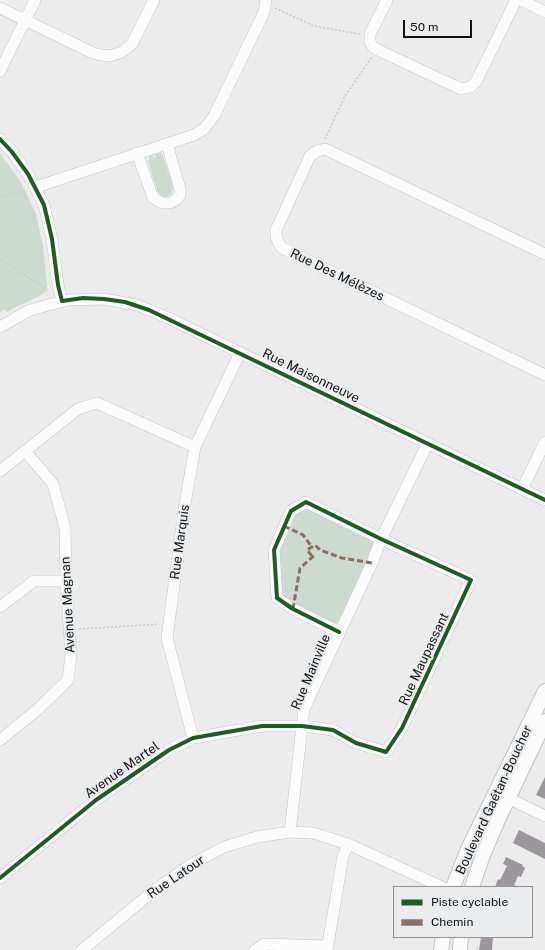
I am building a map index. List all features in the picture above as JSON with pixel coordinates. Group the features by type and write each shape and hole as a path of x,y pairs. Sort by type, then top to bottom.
{"street":[{"path":"0,71 35,0"},
{"path":"0,8 97,54 106,56 114,55 125,50 134,41 154,0"},
{"path":"386,0 370,34 370,42 373,46 461,89 470,87 476,82 516,0"},
{"path":"521,0 545,12"},
{"path":"31,189 198,133 210,123 264,12 270,3"},
{"path":"0,139 24,168 31,189 46,213 62,301"},
{"path":"137,154 153,198 158,202 166,204 173,202 178,197 180,190 167,144"},
{"name":"Rue Des Mélèzes","path":"545,254 331,151 325,150 317,151 310,156 276,230 276,236 282,248 545,375"},
{"name":"Rue Maisonneuve","path":"0,327 28,311 62,301 95,298 116,300 133,304 158,313 545,500"},
{"name":"Rue Marquis","path":"193,738 167,638 184,510 195,447 240,353"},
{"path":"0,471 78,409 97,403 195,447"},
{"path":"522,489 545,442"},
{"name":"Rue Mainville","path":"290,832 304,709 372,563 381,539 428,443"},
{"name":"Avenue Magnan","path":"0,740 38,709 68,680 71,655 66,581 65,528 52,484 25,451"},
{"path":"339,632 293,609 277,598 274,550 291,511 306,502 381,539"},
{"name":"Rue Maupassant","path":"302,726 333,730 356,744 386,752 402,728 472,580 381,539"},
{"path":"0,608 34,582 66,581"},
{"name":"Boulevard Gaétan-Boucher","path":"472,886 502,795 544,697"},
{"name":"Boulevard Gaétan-Boucher","path":"453,886 468,849 502,795 545,721"},
{"name":"Avenue Martel","path":"0,878 96,800 169,750 193,738 262,726 302,726"},
{"path":"502,795 545,816"},
{"name":"Rue Latour","path":"82,950 156,889 192,864 224,848 257,837 290,832 313,833 348,844 440,886"},
{"path":"255,950 264,944 327,948 343,856 348,844"},
{"path":"441,950 443,938"},
{"path":"460,950 462,938"}],"path":[{"path":"270,3 314,26 363,35"},
{"path":"324,140 345,96 373,56"},
{"path":"0,197 31,189"},
{"path":"0,259 48,290"},
{"path":"69,630 169,623"}],"shaded area":[{"path":"0,153 22,184 36,214 43,246 47,284 46,291 41,295 6,312 5,309 0,312"},
{"path":"160,153 163,156 173,186 172,193 167,197 161,196 158,192 148,161 150,156 152,155 153,158 156,157 155,154"},
{"path":"306,502 381,539 339,632 277,598 274,550 291,511"}],"building":[{"path":"545,777 545,799 536,795"},
{"path":"519,830 545,843 545,859 513,843"},
{"path":"506,857 523,865 522,866 525,868 521,877 518,876 514,885 517,886 495,886 498,879 500,880 507,866 503,864"},
{"path":"481,938 493,938 492,950 479,950"}],"marked path":[{"path":"284,526 303,535 312,547"},
{"path":"312,556 307,550 315,545 320,550 342,558 372,563"},
{"path":"293,609 300,568 316,554"}],"cycle path":[{"path":"0,139 12,152 28,174 44,205 52,239 58,285 62,301 83,298 104,299 125,302 149,310 545,500"},
{"path":"0,878 96,800 169,750 193,738 262,726 302,726 333,730 356,743 386,752 402,728 471,580 381,539 306,502 291,511 274,550 277,598 293,609 339,632"}]}
